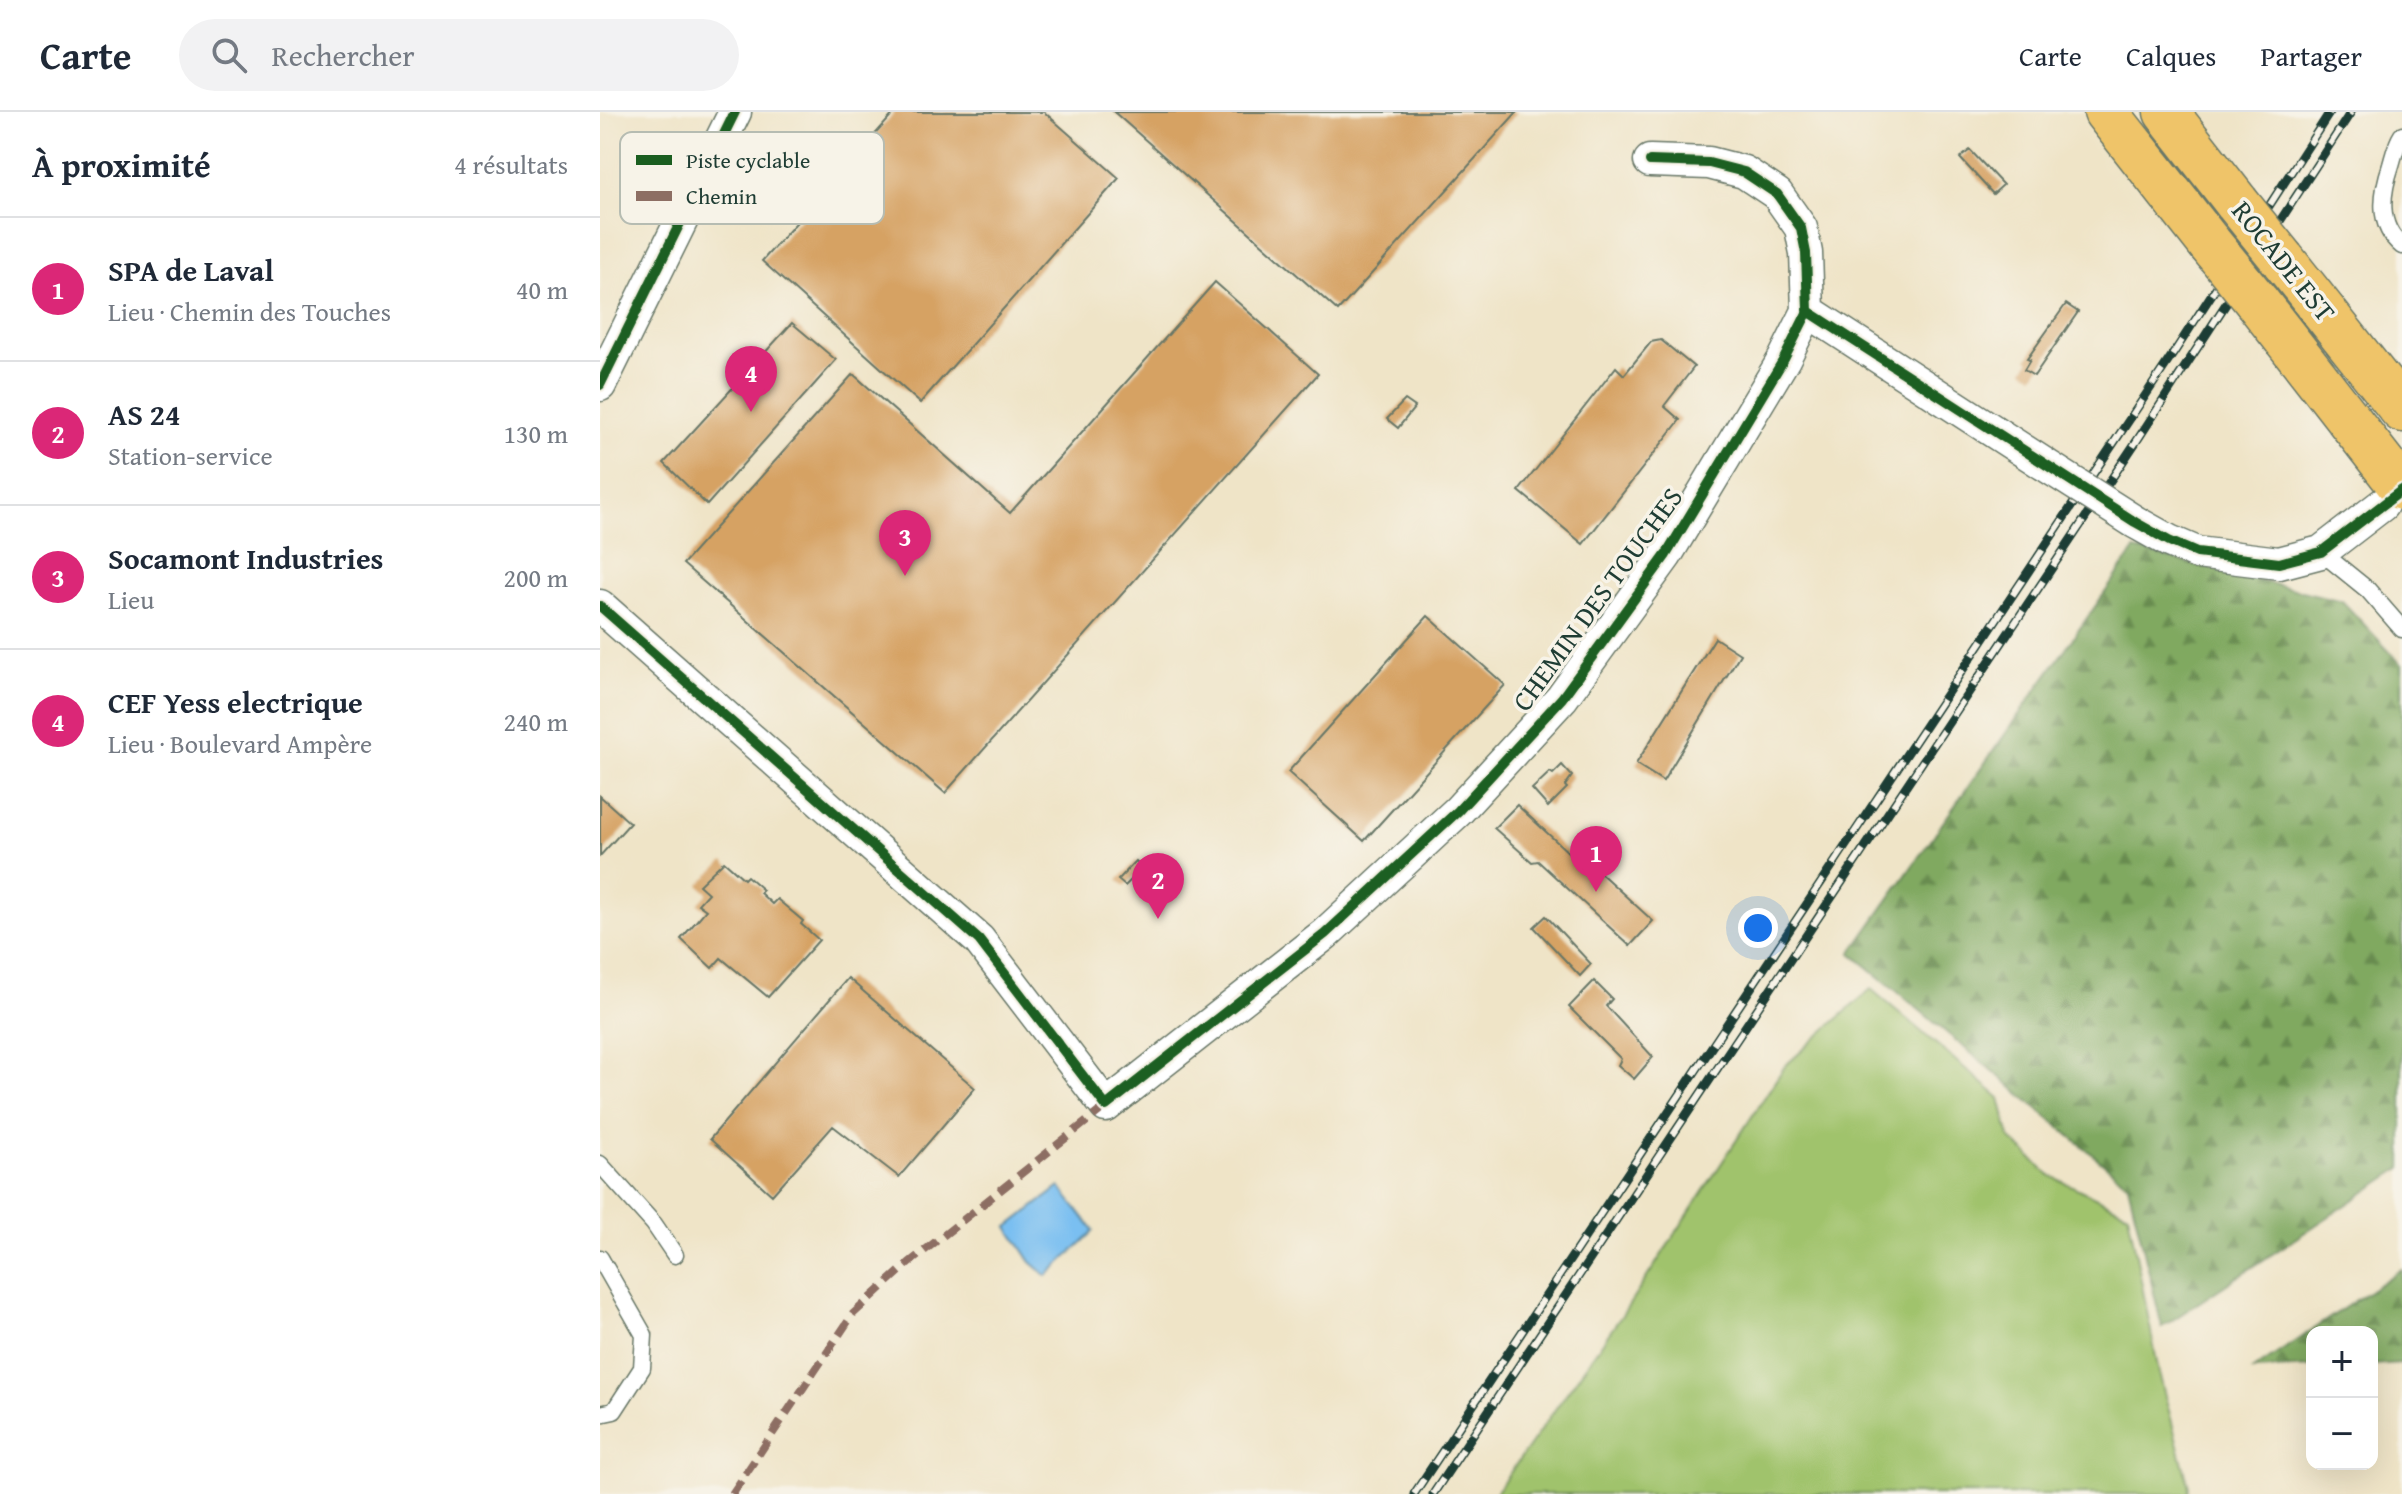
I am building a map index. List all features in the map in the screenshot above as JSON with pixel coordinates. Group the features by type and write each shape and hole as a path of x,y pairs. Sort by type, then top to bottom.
{"main road":[{"name":"ROCADE EST","path":"2106,112 2257,302 2392,497"},
{"name":"ROCADE EST","path":"2166,112 2402,410"}],"street":[{"path":"725,132 735,112"},
{"name":"CHEMIN DES TOUCHES","path":"600,606 979,940 1106,1106 1325,934 1458,811 1562,698 1666,555 1784,359 1808,311 1806,253 1801,228 1777,194 1744,172 1709,163 1650,161"},
{"path":"600,385 680,224"},
{"path":"1808,311 2135,522 2197,553 2279,563 2321,552 2392,497"}],"lane":[{"path":"2402,135 2383,188 2383,215 2395,240 2402,246"},
{"path":"2321,552 2368,590 2402,629"},
{"path":"600,1164 654,1224 675,1255"},
{"path":"600,1258 644,1335 642,1368 614,1411 600,1414"}],"green space":[{"path":"2135,550 2342,601 2402,665 2402,1168 2162,1327 2128,1184 1851,953"},
{"path":"1871,989 2000,1098 2010,1138 2049,1175 2128,1213 2159,1373 2189,1487 2188,1494 1495,1494 1627,1308 1785,1066"},
{"path":"2402,1269 2402,1363 2378,1365 2378,1326 2318,1326"},
{"path":"2306,1334 2306,1367 2253,1370"}],"water":[{"path":"1060,1187 1094,1231 1047,1276 1031,1262 1008,1227"}],"building":[{"path":"895,112 1044,112 1119,178 920,403 762,261 795,224 884,224 884,132 877,132"},
{"path":"1114,112 1517,112 1338,311"},
{"path":"1970,150 2003,185 1993,194 1960,158"},
{"path":"1215,282 1318,374 945,793 683,564 853,374 1010,513"},
{"path":"2066,304 2078,312 2034,376 2024,370 2030,360 2027,359"},
{"path":"792,323 836,360 707,505 664,463"},
{"path":"1661,340 1694,367 1664,406 1680,420 1583,544 1519,491 1616,367 1624,375 1651,342"},
{"path":"1405,400 1415,407 1398,428 1387,419"},
{"path":"1428,616 1505,685 1364,841 1288,772"},
{"path":"1715,638 1740,654 1663,781 1636,764"},
{"path":"1562,765 1572,776 1565,786 1567,788 1548,807 1532,789"},
{"path":"600,796 630,823 600,856"},
{"path":"1517,805 1570,854 1574,849 1653,921 1630,946 1538,861 1532,862 1494,828"},
{"path":"724,861 744,879 747,876 763,890 760,893 772,904 777,899 803,921 801,924 819,940 768,997 721,958 712,968 681,939 706,910 698,904 708,893 699,885"},
{"path":"1136,861 1143,868 1125,886 1118,880"},
{"path":"1546,916 1591,964 1580,976 1534,927"},
{"path":"848,978 975,1088 899,1177 833,1126 772,1195 710,1139"},
{"path":"1594,981 1612,999 1606,1006 1653,1057 1634,1079 1618,1065 1621,1059 1569,1007"}],"railway":[{"path":"1414,1494 2175,351 2330,112"},
{"path":"1433,1494 2138,439 2351,112"}],"marked path":[{"path":"732,1494 853,1314 909,1263 1106,1106"}],"cycle path":[{"path":"725,132 735,112"},
{"path":"600,606 979,940 1106,1106 1325,934 1458,811 1562,698 1666,555 1784,359 1808,311 1806,253 1801,228 1777,194 1744,172 1709,163 1650,161"},
{"path":"600,385 680,224"},
{"path":"1808,311 2135,522 2197,553 2279,563 2321,552 2402,490"}],"place":[{"name":"CEF Yess electrique","path":"751,412"},
{"name":"Socamont Industries","path":"905,576"},
{"name":"SPA de Laval","path":"1596,892"},
{"name":"AS 24","path":"1158,919"}]}
